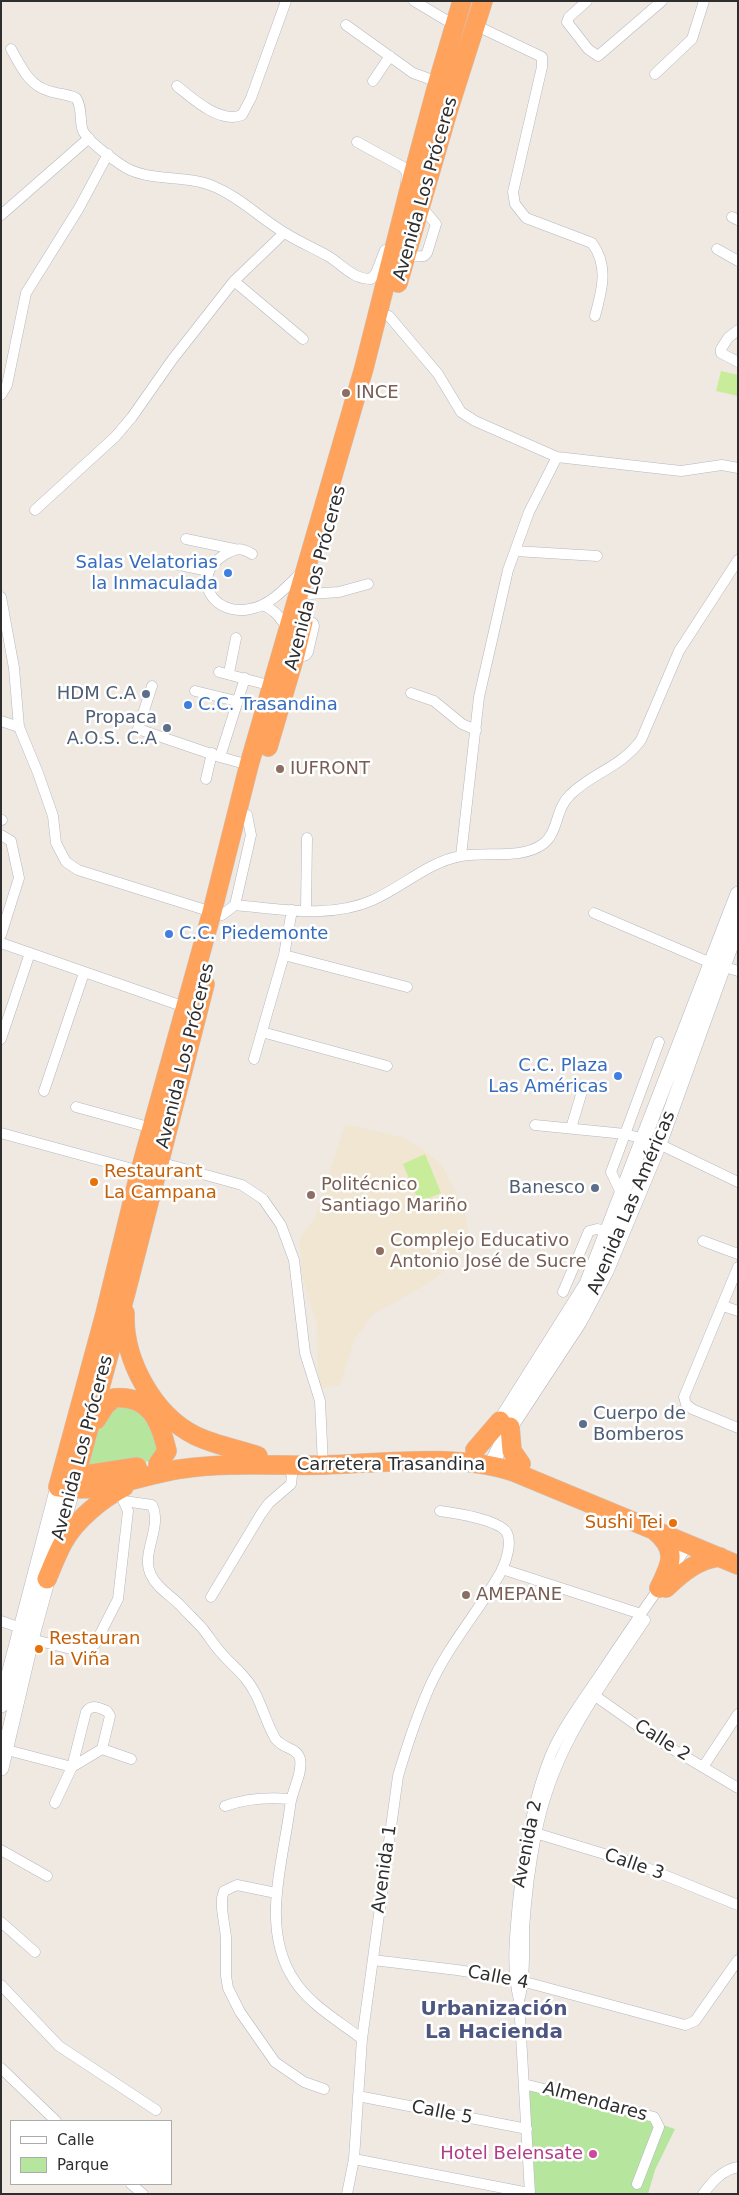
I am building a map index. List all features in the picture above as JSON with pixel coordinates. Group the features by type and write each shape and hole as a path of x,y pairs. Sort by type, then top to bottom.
{"highway":[{"name":"Avenida Los Próceres","path":"66,1483 140,1170 185,1007 223,911 249,765 364,368 407,192 462,1"},
{"name":"Avenida Los Próceres","path":"66,1483 88,1434 247,816 294,659 310,594 420,205 483,1"},
{"path":"126,1292 124,1323 127,1340 134,1364 145,1388 173,1420 195,1435 258,1456"},
{"path":"88,1434 105,1406 114,1398 134,1398 146,1406 159,1423 167,1451 158,1464"},
{"path":"485,1456 505,1424"},
{"path":"505,1424 512,1451 521,1464"},
{"name":"Carretera Trasandina","path":"66,1483 158,1464 258,1456 323,1460 485,1456 521,1464 729,1558 738,1565"},
{"name":"Carretera Trasandina","path":"485,1456 514,1472 652,1529 695,1543"},
{"name":"Carretera Trasandina","path":"66,1483 93,1490 143,1476 208,1465 285,1465 323,1460"},
{"path":"47,1579 64,1541 93,1509 120,1496 143,1476"},
{"path":"652,1529 667,1542 671,1555 663,1588"},
{"path":"663,1588 703,1560 729,1558"}],"street":[{"path":"177,86 219,114 235,118 242,115 251,98 286,1"},
{"path":"414,1 456,26"},
{"path":"587,1 568,18 567,24 591,52 598,56 662,1"},
{"path":"656,74 692,39 704,1"},
{"path":"346,25 413,73 438,82"},
{"path":"475,25 542,57 542,67 514,192 515,204 526,218 592,243 598,251 604,274 595,316"},
{"path":"11,49 27,77 34,84 40,88 76,98 79,102 84,132 108,154 133,172 197,180 215,187 249,207 284,233 330,257 353,275 371,279 383,258 398,206 407,192 407,173 403,167 357,142"},
{"path":"373,81 390,56"},
{"path":"1,215 89,138"},
{"path":"1,395 7,385 26,293 79,208 108,154"},
{"path":"35,510 115,437 234,281 284,233"},
{"path":"717,249 738,261"},
{"path":"234,281 303,339"},
{"path":"389,316 438,374 461,412 475,421 556,457 681,471 722,465 738,468"},
{"path":"738,330 728,338 721,349 721,353 738,362"},
{"path":"460,856 482,687 508,570 529,512 556,457"},
{"path":"186,539 234,549 242,548 252,554"},
{"path":"234,549 219,558 209,571 208,590 215,602 240,610 262,605 277,596 307,566"},
{"path":"515,551 597,556"},
{"path":"1,598 14,668 18,727 38,772 53,816 56,843 66,862 78,870 223,911 337,910 357,906 375,899 431,865 460,856 486,852 504,854 526,852 543,844 553,833 562,805 569,796 621,762 641,740 679,651 738,560"},
{"path":"175,564 209,571"},
{"path":"310,594 339,592 368,584"},
{"path":"276,612 285,587"},
{"path":"262,605 276,612 288,629"},
{"path":"236,638 224,673 272,686"},
{"path":"206,779 244,678"},
{"path":"152,686 138,729 249,765"},
{"path":"195,691 236,701"},
{"path":"411,693 434,701 462,724 476,730"},
{"path":"1,721 18,727"},
{"path":"1,835 11,841 20,878 1,935"},
{"path":"306,910 307,838"},
{"name":"Avenida Las Américas","path":"505,1424 592,1299 659,1144 738,894"},
{"path":"254,1059 284,955 292,910"},
{"path":"594,913 738,971"},
{"name":"Avenida Las Américas","path":"505,1424 587,1284 667,1078 717,964 738,925"},
{"path":"1,943 185,1007"},
{"path":"1,1039 30,953"},
{"path":"284,955 407,987"},
{"path":"44,1091 84,973"},
{"path":"262,1032 387,1066"},
{"path":"622,1195 611,1172 659,1042"},
{"path":"648,1076 667,1078"},
{"path":"571,1128 581,1096"},
{"path":"76,1107 152,1128"},
{"path":"535,1125 625,1134 644,1140"},
{"path":"1,1132 140,1170"},
{"path":"659,1144 738,1182"},
{"path":"159,1162 242,1185 263,1200 281,1225 294,1260 305,1353 320,1401 323,1460"},
{"path":"563,1292 589,1231 597,1229 606,1231"},
{"path":"703,1241 738,1254"},
{"path":"738,1268 684,1397 686,1404 692,1409 738,1428"},
{"path":"723,1306 738,1311"},
{"path":"212,1597 231,1561 269,1503 291,1484 292,1475 285,1465"},
{"name":"Avenida Los Próceres","path":"1,1705 47,1579 66,1483"},
{"name":"Avenida Los Próceres","path":"1,1768 7,1750 28,1633 66,1483"},
{"path":"120,1496 152,1505 156,1512 156,1526 149,1556 150,1574 160,1588 203,1629 223,1656 245,1677 254,1690 275,1738 280,1744 293,1749 298,1755 300,1768 290,1799 276,1893 277,1931 286,1964 294,1981 314,2003 362,2039"},
{"path":"1,1621 71,1649 83,1649 95,1644 118,1599 128,1511 120,1496"},
{"name":"Avenida 1","path":"347,2194 354,2159 362,2039 398,1776 407,1744 430,1686 446,1656 502,1569 508,1549 509,1538 502,1527 460,1513 440,1511"},
{"path":"592,1693 695,1543"},
{"path":"502,1569 641,1614"},
{"path":"354,2159 530,2194 519,1981 532,1832 566,1743 592,1693 641,1614 663,1588"},
{"name":"Calle 2","path":"592,1693 659,1741 738,1788"},
{"path":"55,1803 72,1767 86,1712 89,1707 93,1706 107,1711 110,1716 102,1750"},
{"path":"703,1767 738,1714"},
{"path":"7,1750 72,1767 102,1750 131,1759"},
{"path":"225,1806 249,1800 268,1798 290,1799"},
{"name":"Calle 3","path":"532,1832 636,1864 738,1905"},
{"path":"1,1850 47,1876"},
{"path":"276,1893 237,1885 224,1891 222,1909 228,1988 240,2012 276,2062 304,2082 324,2089"},
{"path":"1,1922 34,1952"},
{"name":"Calle 4","path":"373,1960 457,1970 519,1981 679,2024 695,2021 738,1960"},
{"path":"1,1986 60,2046 156,2110"},
{"path":"1,2068 55,2120"},
{"name":"Almendares","path":"524,2084 654,2117 659,2127 637,2184"},
{"name":"Calle 5","path":"358,2096 527,2130"},
{"path":"703,2194 714,2179 738,2167"},
{"path":"132,2185 143,2194"}],"shaded area":[{"name":"Complejo Educativo Antonio José de Sucre","path":"345,1124 405,1138 428,1153 443,1167 465,1212 469,1236 452,1265 427,1284 373,1314 355,1338 340,1385 318,1389 317,1324 302,1276 300,1237 315,1218"}],"green space":[{"path":"721,371 738,375 738,396 716,391"},
{"path":"425,1154 441,1193 419,1202 403,1164"},
{"path":"128,1403 142,1408 162,1448 155,1460 111,1468 87,1469 98,1429 109,1413"},
{"name":"Hotel Belensate","path":"534,2090 642,2118 675,2129 655,2170 648,2194 525,2194 524,2138 520,2096"}],"place":[{"name":"INCE","path":"346,393"},
{"name":"Salas Velatorias la Inmaculada","path":"228,573"},
{"name":"HDM C.A","path":"146,694"},
{"name":"C.C. Trasandina","path":"188,705"},
{"name":"Propaca A.O.S. C.A","path":"167,728"},
{"name":"IUFRONT","path":"280,769"},
{"name":"C.C. Piedemonte","path":"169,934"},
{"name":"C.C. Plaza Las Américas","path":"618,1076"},
{"name":"Restaurant La Campana","path":"94,1182"},
{"name":"Banesco","path":"595,1188"},
{"name":"Politécnico Santiago Mariño","path":"311,1195"},
{"name":"Complejo Educativo Antonio José de Sucre","path":"380,1251"},
{"name":"Cuerpo de Bomberos","path":"583,1424"},
{"name":"Sushi Tei","path":"673,1523"},
{"name":"AMEPANE","path":"466,1595"},
{"name":"Restauran la Viña","path":"39,1649"},
{"name":"Hotel Belensate","path":"593,2154"}],"district":[{"name":"Urbanización La Hacienda","path":"494,2022"}]}
